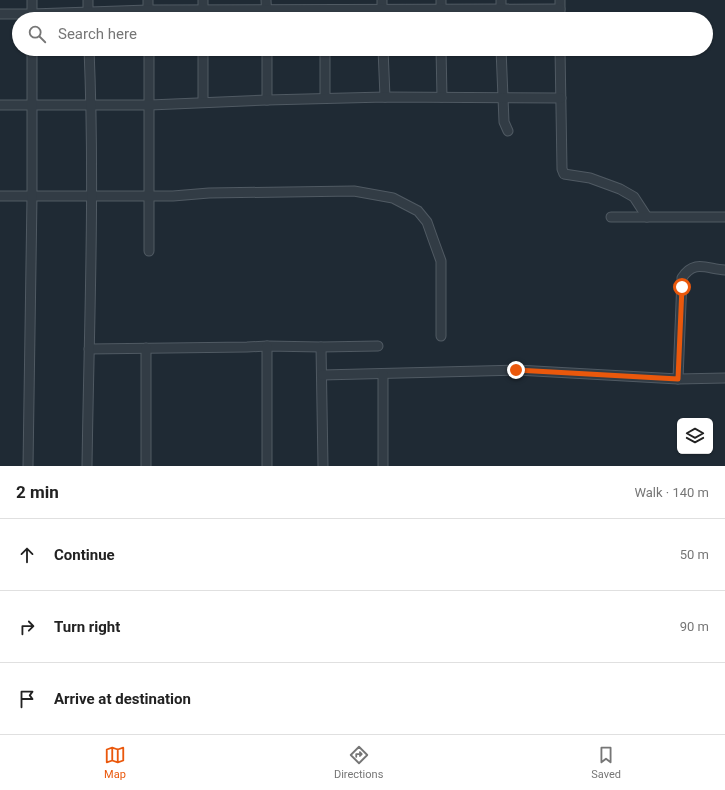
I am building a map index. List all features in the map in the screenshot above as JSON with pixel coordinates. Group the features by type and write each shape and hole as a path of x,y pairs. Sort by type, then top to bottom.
{"street":[{"path":"32,0 32,12"},
{"path":"88,0 88,12"},
{"path":"148,0 148,12"},
{"path":"203,0 203,12"},
{"path":"266,0 267,12"},
{"path":"382,0 382,12"},
{"path":"441,0 441,12"},
{"path":"501,0 501,12"},
{"path":"514,12 560,5"},
{"path":"0,14 12,15"},
{"path":"28,466 32,196 32,56"},
{"path":"87,466 91,196 89,56"},
{"path":"149,56 149,251"},
{"path":"203,56 203,102"},
{"path":"267,56 267,100"},
{"path":"325,56 325,98"},
{"path":"383,56 385,97"},
{"path":"441,56 442,97"},
{"path":"501,56 504,122 508,131"},
{"path":"560,56 562,169 564,174 590,178 620,189 634,197 648,217"},
{"path":"0,105 150,105 385,97 561,98"},
{"path":"0,196 173,196 209,193 354,191 393,198 418,210 427,222 441,261 441,336"},
{"path":"611,217 725,217"},
{"path":"678,379 682,278 686,272 698,266 725,270"},
{"path":"267,466 268,346"},
{"path":"89,349 378,346"},
{"path":"321,347 323,466"},
{"path":"146,348 146,466"},
{"path":"322,375 516,370 678,379 725,378"},
{"path":"383,374 383,466"}],"route":[{"path":"516,370 678,379 682,287"}]}
